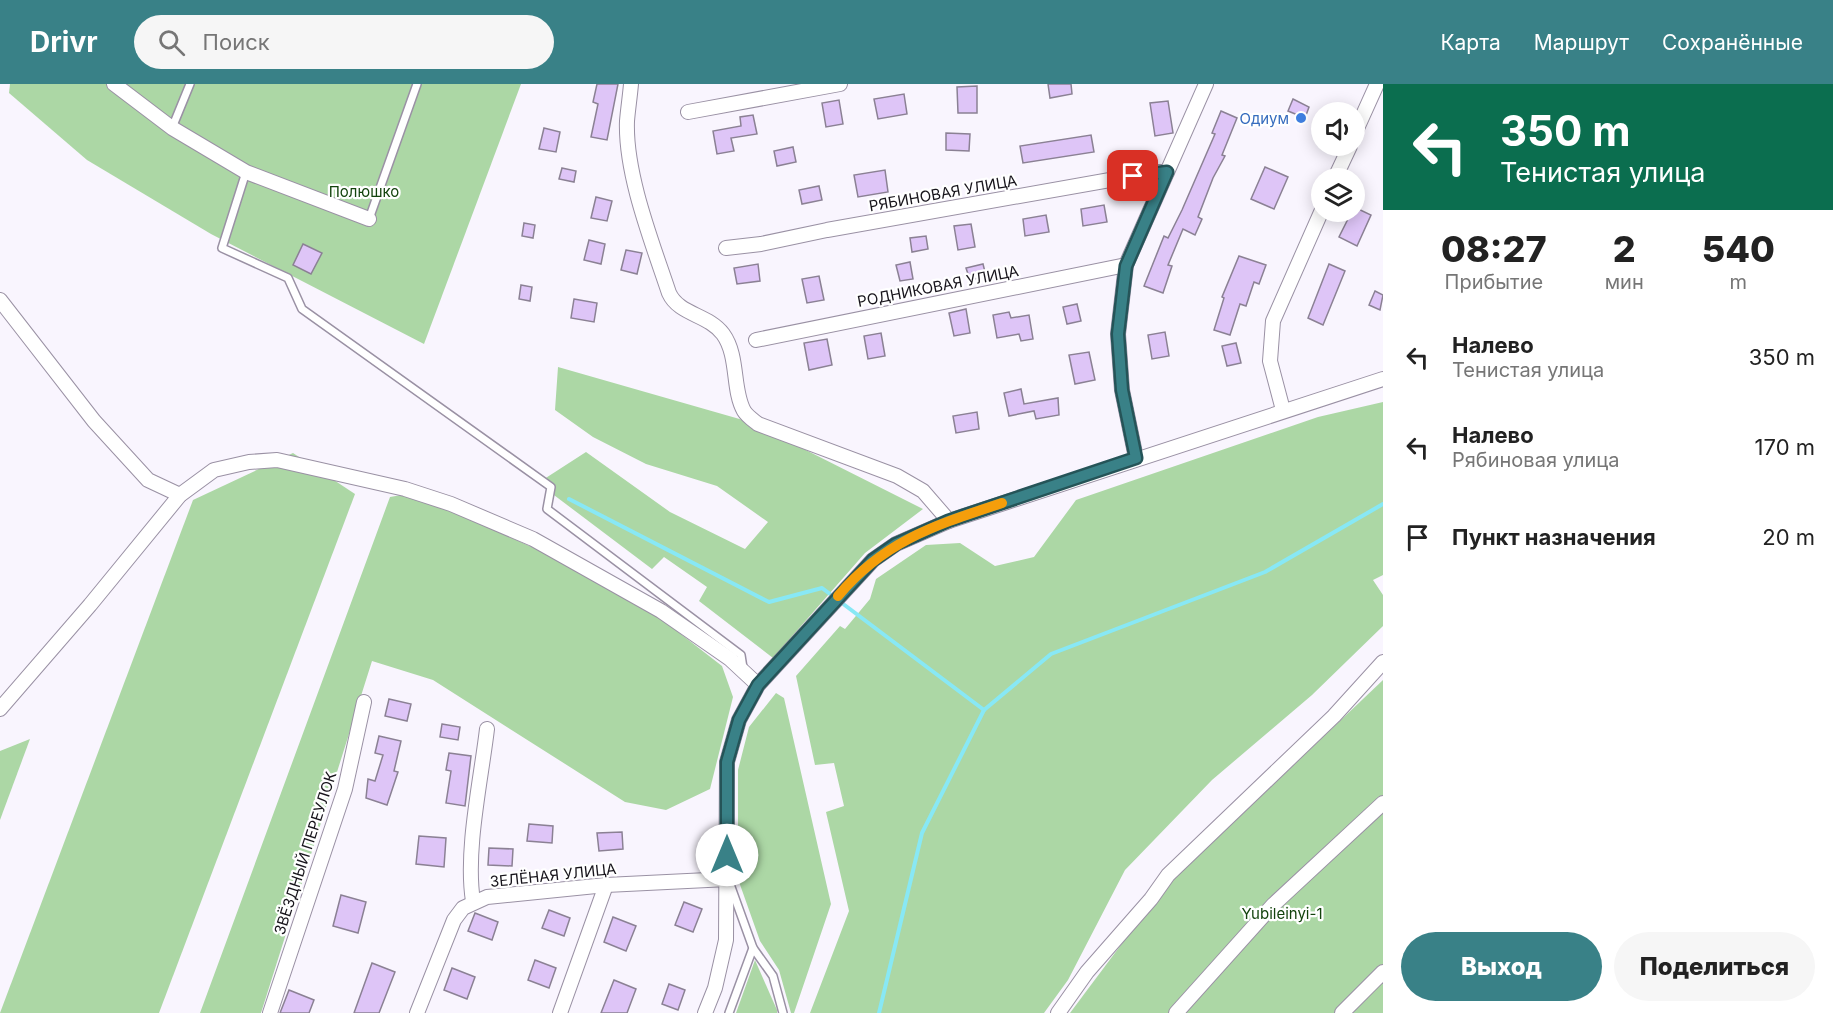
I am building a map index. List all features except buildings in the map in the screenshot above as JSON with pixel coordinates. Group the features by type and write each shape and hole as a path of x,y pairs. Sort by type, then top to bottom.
{"street":[{"path":"114,84 172,128 246,172 369,219"},
{"path":"631,84 627,123 629,148 642,212 669,292 674,304 709,322 723,334 731,353 744,413 758,424 897,476 923,491 948,521"},
{"path":"688,112 840,84"},
{"path":"1136,458 1122,390 1118,334 1126,266 1206,84"},
{"path":"1365,111 1377,84"},
{"name":"РЯБИНОВАЯ УЛИЦА","path":"726,248 761,244 827,230 1155,172 1167,172"},
{"path":"1283,410 1270,361 1273,321 1317,222"},
{"name":"РОДНИКОВАЯ УЛИЦА","path":"756,340 1126,266"},
{"path":"0,300 94,421 140,472 148,480 180,495"},
{"path":"705,1013 715,988 726,940 727,762 739,720 758,685 849,583 873,560 896,544 948,521 1383,379"},
{"path":"0,709 90,605 180,495 214,470 249,462 277,460 405,489 451,504 533,539 661,611 743,671 758,685"},
{"path":"1058,1013 1087,972 1151,899 1168,875 1334,716 1383,662"},
{"name":"ЗВЁЗДНЫЙ ПЕРЕУЛОК","path":"270,1013 336,817 364,702"},
{"path":"473,901 471,887 475,824 487,729"},
{"path":"1176,1013 1273,905 1383,803"},
{"name":"ЗЕЛЁНАЯ УЛИЦА","path":"417,1013 454,920 463,908 473,901 510,894 606,885 728,879"},
{"path":"560,1013 606,885"},
{"path":"1342,1013 1383,972"}],"lane":[{"path":"172,128 190,84"},
{"path":"369,219 417,84"},
{"path":"246,172 222,248 288,278 303,309 551,487 547,509 741,655 743,671"},
{"path":"728,879 753,948 773,976 783,1013"},
{"path":"729,1013 753,948"}],"green space":[{"name":"Полюшко","path":"10,84 521,84 424,344 211,234 87,160 9,93"},
{"path":"558,367 750,422 923,509 865,553 773,658 699,601 707,587 664,557 652,569 538,483 586,452 670,512 745,549 768,522 717,486 646,464 593,437 555,410"},
{"path":"1383,402 1383,575 1373,580 1383,595 1383,626 1312,695 1212,780 1125,870 1068,980 1044,1013 810,1013 849,911 826,812 844,806 834,763 815,765 796,676 840,626 845,629 870,599 876,579 926,545 960,543 995,566 1034,557 1076,500 1318,417"},
{"path":"293,453 355,494 159,1013 0,1013 193,500"},
{"path":"413,493 547,554 664,621 722,666 733,697 710,789 666,810 625,802 433,680 372,661 261,1013 200,1013 390,497"},
{"name":"Yubileinyi-1","path":"1383,680 1383,1013 1070,1013 1162,890"},
{"path":"776,693 784,698 831,904 794,1013 791,1013 779,970 760,941 738,879 738,770 749,727"},
{"path":"30,739 0,820 0,751"},
{"path":"755,960 777,1010 777,1013 736,1013"}],"waterway":[{"path":"569,499 769,602 822,588 984,710 1051,654 1265,572 1383,504"},
{"path":"879,1013 922,833 984,710"}],"slow traffic":[{"path":"838,596 873,560 896,544 948,521 1002,503"}],"place":[{"name":"Одиум","path":"1301,118"}],"route":[{"path":"727,855 727,762 739,720 758,685 849,583 873,560 896,544 948,521 1136,458 1122,390 1118,334 1126,266 1167,172 1133,176"}]}
